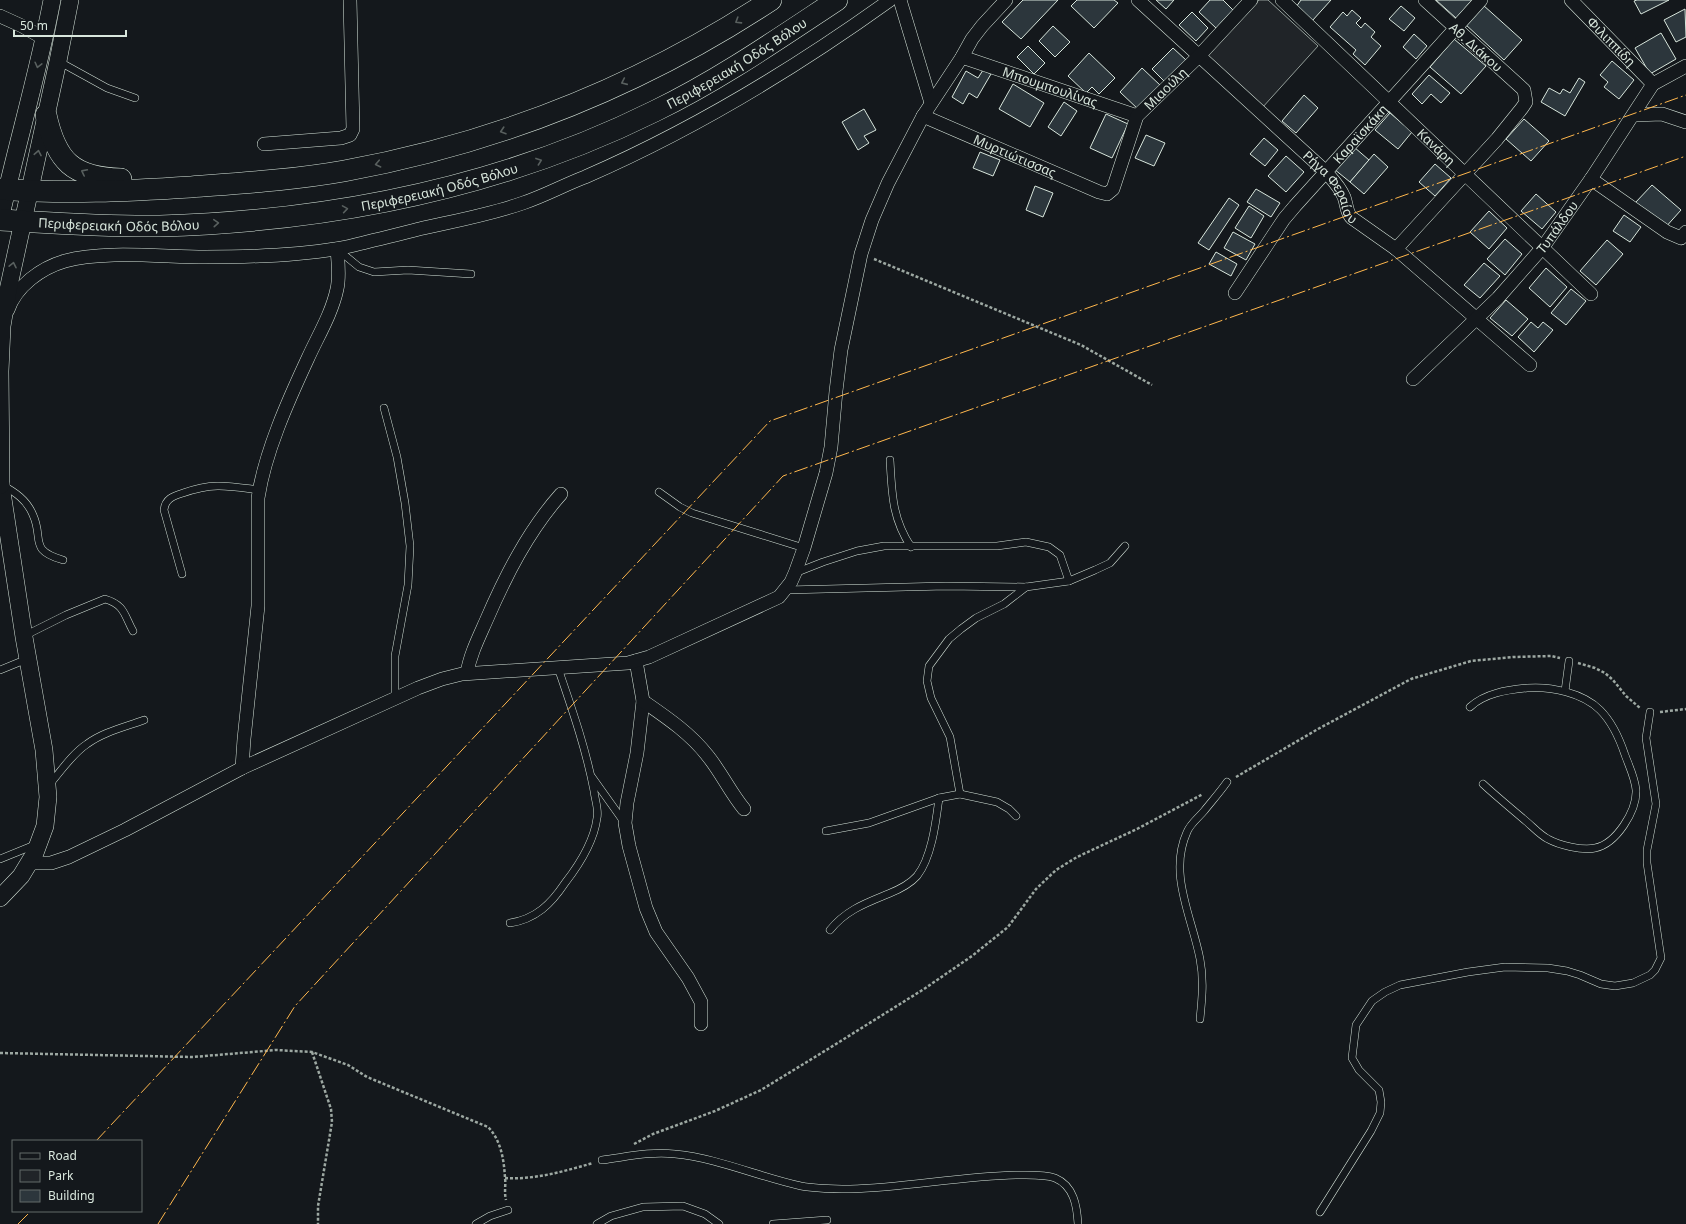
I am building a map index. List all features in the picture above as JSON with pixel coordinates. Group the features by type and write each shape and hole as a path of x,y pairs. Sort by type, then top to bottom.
{"main road":[{"path":"3,189 78,192 273,181 343,171 410,157 475,140 528,122 645,73 700,44 771,0"},
{"name":"Περιφερειακή Οδός Βόλου","path":"0,220 107,226 159,226 270,219 328,212 390,202 458,185 523,166 554,155 655,111 739,65 837,0"},
{"path":"46,115 50,135 57,149 63,158 75,167 100,178 139,181 162,188"}],"street":[{"path":"0,220 3,189 45,39 52,0"},
{"path":"0,898 16,882 30,863 39,843 47,816 48,786 44,750 27,659 1,482 0,371 2,326 8,290 70,0"},
{"path":"264,144 341,138 350,135 353,129 350,0"},
{"path":"2,326 11,301 28,282 43,270 61,262 73,259 110,256 250,256 292,254 338,249 478,216 521,204 643,151 694,124 769,81 836,39 890,0"},
{"path":"900,0 931,103"},
{"path":"30,863 51,863 69,857 125,830 242,768 418,688 442,679 467,674 636,661 649,657 778,597 786,590 795,573 804,548 826,473 831,447 836,391 842,350 861,254 872,220 888,183 923,116 982,26 1006,0"},
{"name":"Ρήγα Φεραίου","path":"1138,0 1336,183 1344,196 1350,217 1396,249 1530,365"},
{"name":"Μιαούλη","path":"1106,194 1113,189 1138,116 1198,57 1251,0"},
{"name":"Κανάρη","path":"1282,0 1390,101 1464,175 1542,247 1590,294"},
{"name":"Αθ. Διάκου","path":"1425,0 1524,90 1526,95 1526,102 1522,108 1464,175"},
{"name":"Καραϊσκάκη","path":"1235,293 1284,220 1325,172 1481,0"},
{"name":"Φιλιππίδη","path":"1571,0 1653,84"},
{"path":"0,16 45,39"},
{"name":"Μπουμπουλίνας","path":"962,57 1138,116"},
{"name":"Τυπάλδου","path":"1412,378 1477,318 1517,277 1542,247 1592,179 1653,84 1686,66"},
{"path":"1634,115 1653,113 1662,114 1686,122"},
{"name":"Μυρτιώτισσας","path":"923,116 1106,194"},
{"path":"1396,249 1464,175"},
{"path":"1592,179 1667,232 1684,237"},
{"path":"242,768 258,606 259,490 265,461 275,435 306,362 331,309 339,279 338,249"},
{"path":"467,674 470,660 501,587 543,513 560,494"},
{"path":"636,661 643,701 637,753 627,803 625,823 629,846 646,908 656,932 688,978 701,1002 701,1024"},
{"path":"643,701 681,728 707,754 726,780 733,795 744,808"}],"lane":[{"path":"58,61 98,84 135,98"},
{"path":"338,249 359,267 374,272 408,270 471,274"},
{"path":"384,408 397,458 406,503 410,546 408,585 395,656 395,699"},
{"path":"890,460 893,500 897,520 911,547"},
{"path":"1,482 24,501 30,509 34,516 38,540 42,550 49,556 63,560"},
{"path":"182,574 164,510 165,503 172,496 206,486 222,485 259,490"},
{"path":"659,492 692,514 804,548"},
{"path":"795,573 822,562 884,546 997,546 1026,542 1049,547 1060,555 1069,581"},
{"path":"786,590 946,586 1026,587 1069,581 1110,563 1125,546"},
{"path":"960,794 950,737 940,714 930,698 927,681 929,666 949,639 961,629 976,618 1004,604 1026,587"},
{"path":"24,637 66,615 105,598 120,606 125,612 133,632"},
{"path":"0,670 27,659"},
{"path":"1565,691 1569,661"},
{"path":"510,923 521,922 535,915 552,902 582,858 592,836 597,818 591,776 578,727 558,668"},
{"path":"1470,707 1476,702 1491,695 1513,690 1541,687 1565,691 1589,702 1601,710 1619,740 1633,776 1636,791 1634,807 1627,820 1615,835 1603,845 1595,848 1564,846 1547,839 1483,784"},
{"path":"1320,1212 1372,1131 1380,1113 1381,1102 1379,1090 1359,1070 1352,1058 1356,1026 1372,1001 1385,992 1400,985 1468,972 1504,967 1548,968 1567,971 1601,984 1615,986 1634,983 1650,975 1655,970 1661,958 1647,863 1647,850 1656,804 1646,738 1650,712"},
{"path":"48,786 71,758 85,744 96,738 144,720"},
{"path":"591,776 625,823"},
{"path":"1200,1020 1203,994 1200,958 1182,887 1180,858 1188,830 1227,782"},
{"path":"826,831 868,823 939,798 960,794 997,802 1009,809 1016,816"},
{"path":"830,930 848,912 867,902 898,890 917,876 928,852 935,828 939,798"},
{"path":"0,859 39,843"},
{"path":"602,1160 638,1155 673,1153 702,1158 802,1186 827,1189 913,1185 992,1175 1041,1176 1055,1178 1065,1184 1073,1194 1078,1212 1078,1224"},
{"path":"597,1224 611,1216 643,1206 683,1206 705,1214 719,1224"},
{"path":"476,1224 490,1216 508,1210"},
{"path":"773,1224 827,1220"}],"path":[{"path":"861,254 1081,346 1152,385"},
{"path":"628,1147 652,1134 715,1111 761,1090 924,989 972,956 1008,928 1036,890 1056,870 1077,857 1137,829 1227,782 1318,729 1411,679 1471,661 1513,657 1551,656 1584,664 1605,673 1626,696 1642,709 1654,713 1686,708"},
{"path":"0,1052 193,1057 276,1050 312,1052 348,1065 367,1077 488,1127 494,1133 500,1147 505,1178 505,1196 508,1210"},
{"path":"312,1052 331,1109 332,1122 318,1206 318,1224"},
{"path":"505,1178 520,1179 543,1175 602,1160"}],"green space":[{"path":"1259,0 1268,0 1318,46 1262,108 1206,57"}],"building":[{"path":"1023,0 1058,0 1021,39 1002,22"},
{"path":"1077,0 1114,0 1118,3 1094,28 1071,6"},
{"path":"1156,0 1174,0 1166,9"},
{"path":"1210,0 1223,0 1233,10 1216,28 1199,12"},
{"path":"1301,0 1331,0 1312,21 1296,7"},
{"path":"1436,0 1472,0 1456,18"},
{"path":"1669,0 1641,14 1634,1"},
{"path":"1483,5 1522,40 1504,60 1465,24"},
{"path":"1401,6 1415,18 1404,31 1389,19"},
{"path":"1685,9 1686,37 1676,42 1664,20"},
{"path":"1352,10 1361,18 1356,23 1361,28 1365,23 1375,32 1371,37 1381,46 1365,65 1353,54 1356,50 1330,27 1343,12 1347,16"},
{"path":"1192,12 1208,28 1196,41 1179,25"},
{"path":"1053,26 1070,42 1055,57 1039,41"},
{"path":"1661,33 1676,59 1650,74 1635,48"},
{"path":"1414,34 1427,46 1416,59 1403,47"},
{"path":"1454,39 1486,66 1461,94 1430,67"},
{"path":"1028,46 1045,63 1034,74 1017,57"},
{"path":"1173,48 1186,60 1165,82 1152,69"},
{"path":"1089,53 1115,78 1099,94 1092,87 1086,93 1068,76"},
{"path":"1612,61 1634,80 1619,99 1604,87 1608,82 1600,75"},
{"path":"1142,68 1161,86 1139,110 1120,92"},
{"path":"983,70 991,74 977,98 969,93 963,104 952,97 966,71 978,78"},
{"path":"1429,75 1450,93 1441,103 1431,94 1422,104 1412,94"},
{"path":"1579,78 1585,82 1565,116 1541,102 1549,88 1560,94 1563,89 1570,93"},
{"path":"1013,84 1044,103 1030,127 999,109"},
{"path":"1304,95 1318,108 1296,133 1282,121"},
{"path":"1064,102 1077,111 1061,136 1048,127"},
{"path":"864,109 876,130 864,136 869,143 858,150 842,122"},
{"path":"1390,113 1412,132 1398,149 1375,130"},
{"path":"1106,114 1128,124 1112,158 1090,148"},
{"path":"1524,119 1549,141 1531,161 1506,139"},
{"path":"1146,135 1165,143 1154,166 1135,158"},
{"path":"1264,138 1278,150 1265,166 1250,154"},
{"path":"1354,147 1369,160 1350,182 1334,169"},
{"path":"980,152 1000,160 993,176 973,168"},
{"path":"1374,154 1388,167 1364,194 1350,182"},
{"path":"1286,156 1304,172 1286,192 1268,176"},
{"path":"1435,164 1451,178 1435,196 1419,182"},
{"path":"1652,185 1681,210 1664,229 1635,203"},
{"path":"1035,186 1053,193 1043,217 1026,210"},
{"path":"1256,189 1280,203 1271,217 1247,202"},
{"path":"1536,194 1556,212 1542,229 1521,211"},
{"path":"1229,198 1239,205 1209,250 1198,243"},
{"path":"1249,206 1264,216 1251,238 1235,228"},
{"path":"1489,211 1507,228 1489,249 1470,232"},
{"path":"1624,215 1641,227 1630,242 1613,231"},
{"path":"1233,232 1255,244 1246,260 1224,248"},
{"path":"1505,239 1522,254 1505,275 1487,259"},
{"path":"1607,240 1623,254 1596,285 1580,271"},
{"path":"1216,252 1237,264 1231,276 1209,264"},
{"path":"1484,263 1500,276 1480,298 1464,285"},
{"path":"1546,268 1567,287 1550,307 1529,288"},
{"path":"1571,289 1586,301 1566,325 1551,313"},
{"path":"1506,300 1528,319 1512,336 1490,318"},
{"path":"1531,322 1538,328 1543,322 1553,330 1534,352 1518,337"}],"power":[{"path":"97,1140 770,421 1686,95"},
{"path":"158,1224 295,1006 783,476 1686,156"},
{"path":"18,1224 30,1212"}]}
